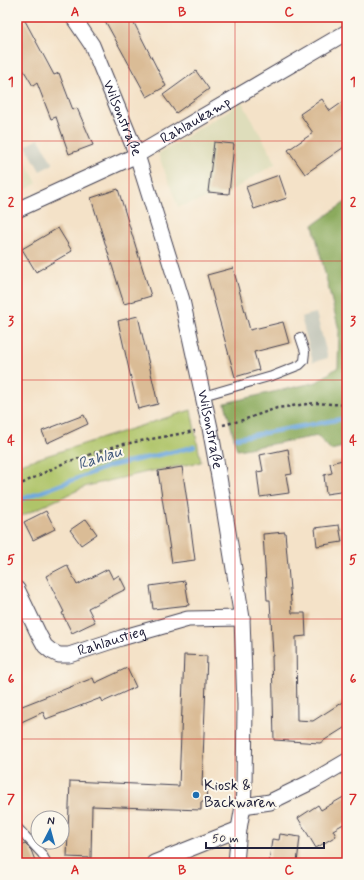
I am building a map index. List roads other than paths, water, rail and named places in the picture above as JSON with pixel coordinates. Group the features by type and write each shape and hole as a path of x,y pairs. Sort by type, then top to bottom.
{"street":[{"name":"Wilsonstraße","path":"73,17 92,45 137,155 182,300 210,428 242,618 245,705 244,786 236,863"},
{"name":"Rahlaukamp","path":"17,210 137,155 347,32"},
{"name":"Rahlaustieg","path":"17,589 39,635 46,646 51,651 59,655 69,655 121,638 188,619 242,618"},
{"path":"243,806 270,802 313,781 347,761"},
{"path":"154,863 239,829"}],"lane":[{"path":"203,396 272,376 300,365 304,360 305,352 300,337"},
{"path":"17,827 42,854 46,863"}],"waterway":[{"name":"Rahlau","path":"237,438 347,418"},
{"name":"Rahlau","path":"17,501 110,466 194,447"}],"place":[{"name":"Kiosk & Backwaren","path":"196,795"}]}
